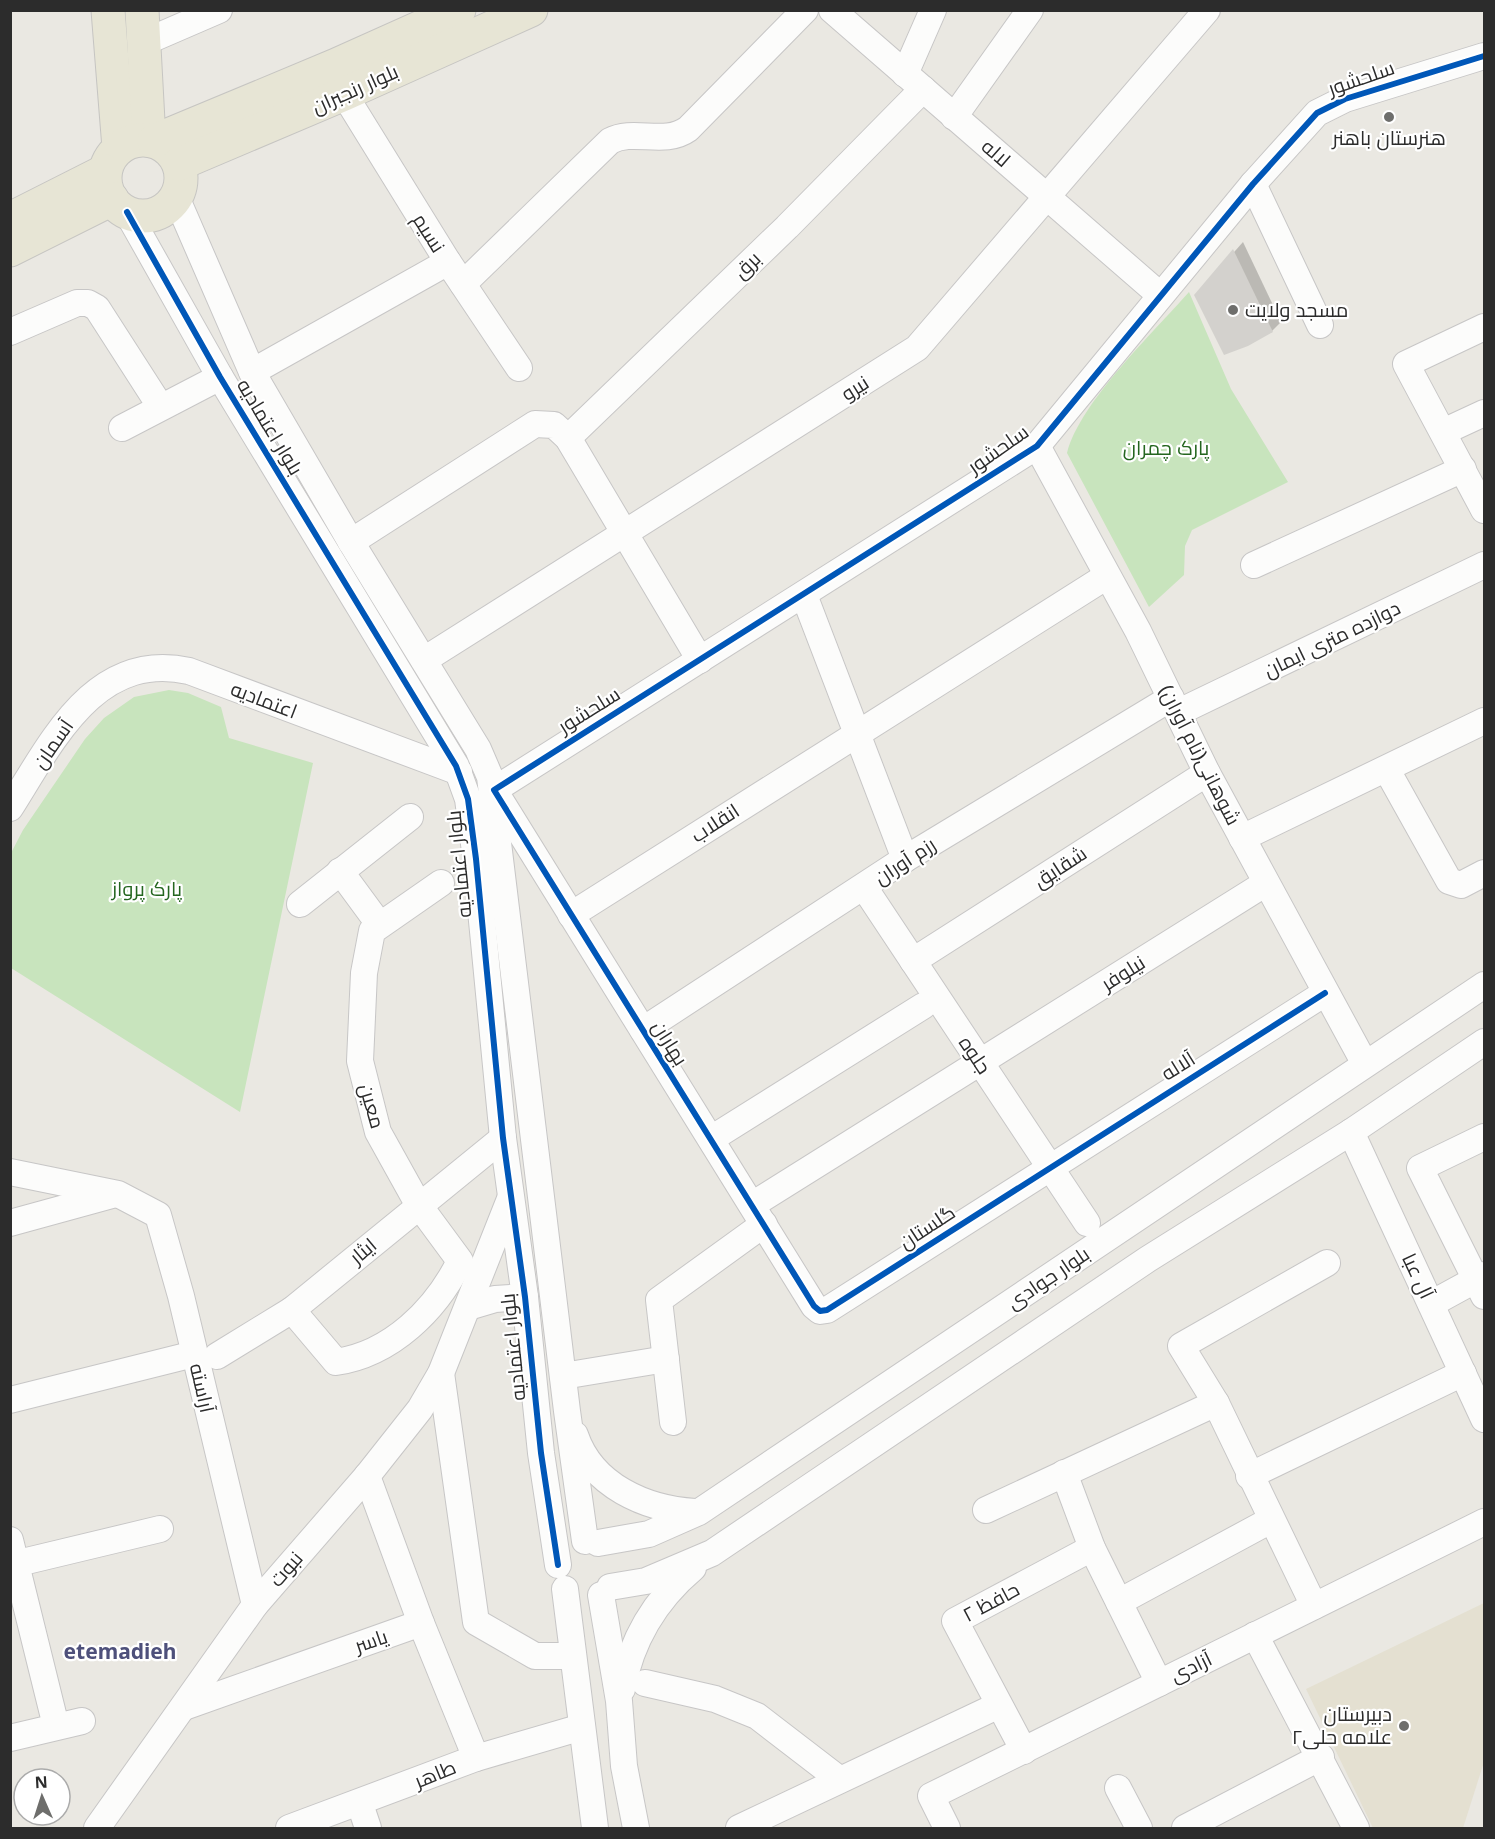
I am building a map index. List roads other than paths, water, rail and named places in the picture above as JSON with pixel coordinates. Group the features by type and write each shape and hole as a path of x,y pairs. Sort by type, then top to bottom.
{"main road":[{"path":"10,219 128,169 169,149 179,164 182,181 176,197 169,206 153,214 140,215 128,169 108,10"},
{"name":"بلوار رنجبران","path":"128,169 334,66 459,10"},
{"name":"بلوار رنجبران","path":"179,164 344,94 531,10"},
{"path":"10,250 128,169 144,26"}],"street":[{"path":"144,26 219,10"},
{"path":"463,284 610,141 624,137 672,136 688,129 805,10"},
{"name":"لاله","path":"832,10 1161,295"},
{"path":"914,82 933,10"},
{"path":"954,117 1030,10"},
{"name":"نیرو","path":"424,660 917,348 1207,10"},
{"name":"سلحشور","path":"494,790 1036,446 1293,137 1317,113 1330,105 1484,58"},
{"name":"برق","path":"568,438 787,227 914,82"},
{"name":"نسیم","path":"344,94 448,262 519,368"},
{"name":"بلوار اعتمادیه","path":"128,169 220,376 459,772 468,799 503,1138 525,1297 541,1453 562,1577 596,1828"},
{"path":"1254,184 1320,325"},
{"name":"بلوار اعتمادیه","path":"176,197 252,372 351,542 478,749 494,790 567,1411 592,1542"},
{"path":"252,372 448,262"},
{"path":"10,332 77,303 88,303 97,308 160,406"},
{"path":"1485,327 1406,364 1485,510"},
{"path":"122,428 220,376"},
{"path":"1443,432 1485,413"},
{"path":"351,542 535,424 554,425 568,438 700,660"},
{"name":"شوهانی(نام آوران)","path":"1036,446 1175,705 1207,773 1266,884 1365,1064"},
{"path":"1254,565 1462,469"},
{"name":"دوازده متری ایمان","path":"1175,705 1485,565"},
{"name":"انقلاب","path":"571,915 1107,576"},
{"path":"804,595 905,859"},
{"name":"اعتمادیه","path":"77,710 98,689 124,674 151,668 179,669 459,772"},
{"name":"رزم آوران","path":"643,1030 905,859 1175,705"},
{"name":"آسمان","path":"10,808 77,710"},
{"path":"1242,838 1485,721"},
{"path":"1387,770 1449,881 1461,885 1485,873"},
{"name":"شقایق","path":"913,961 1207,773"},
{"name":"بهاران","path":"494,790 814,1306 820,1311"},
{"path":"300,904 410,818"},
{"path":"340,871 379,924 441,883"},
{"name":"نیلوفر","path":"666,1359 659,1300 758,1215 980,1062 1266,884"},
{"name":"جلوه","path":"864,887 1087,1223"},
{"name":"معین","path":"379,924 372,931 364,973 360,1060 378,1132 418,1204 477,1283"},
{"name":"بلوار جوادی","path":"592,1542 649,1533 699,1512 1485,985"},
{"name":"آلاله","path":"1049,1166 1325,993"},
{"path":"711,1139 923,1006"},
{"name":"بلوار جوادی","path":"606,1591 646,1581 712,1553 1148,1259 1351,1132 1485,1042"},
{"name":"آل عبا","path":"1351,1132 1485,1419"},
{"path":"1431,1304 1482,1284 1420,1168 1485,1137"},
{"name":"ایثار","path":"10,1400 206,1355 292,1310 418,1204 503,1138"},
{"name":"گلستان","path":"820,1311 827,1310 873,1282 1049,1166"},
{"name":"آراسته","path":"10,1172 118,1194 158,1215 206,1355 255,1605"},
{"path":"10,1223 118,1194"},
{"name":"نبوت","path":"97,1828 255,1605 406,1428 441,1373 511,1196"},
{"path":"1124,1227 1148,1259"},
{"path":"292,1310 336,1362 350,1360 376,1349 411,1326 442,1295 460,1262"},
{"path":"1314,1606 1249,1476 1216,1403 1181,1346 1327,1263"},
{"path":"468,1307 495,1299 525,1297"},
{"path":"563,1376 666,1359 673,1422"},
{"path":"441,1373 476,1622 535,1656 572,1656"},
{"path":"1249,1476 1463,1373"},
{"path":"986,1510 1216,1403"},
{"path":"567,1411 576,1440 592,1465 614,1486 640,1502 669,1510 699,1512"},
{"path":"1064,1473 1092,1548 1159,1683"},
{"path":"367,1476 421,1623 476,1758"},
{"path":"1119,1602 1271,1520"},
{"name":"آزادی","path":"947,1828 931,1796 1485,1522"},
{"path":"56,1726 12,1556 160,1529"},
{"path":"606,1591 588,1599 576,1597 562,1577 563,1553 573,1545 592,1542 608,1551 615,1562 615,1575 606,1591 624,1766 636,1828"},
{"name":"حافظ ۲","path":"1024,1751 956,1621 1092,1548"},
{"path":"619,1701 625,1671 635,1643 649,1617 667,1593 712,1553"},
{"name":"یاسر","path":"184,1707 421,1623"},
{"path":"1255,1635 1321,1757 1356,1828"},
{"path":"645,1683 715,1699 757,1716 840,1779"},
{"path":"739,1828 999,1705"},
{"path":"10,1737 82,1721"},
{"name":"طاهر","path":"289,1828 360,1804 476,1758 582,1727"},
{"path":"1185,1828 1321,1757"},
{"path":"1118,1788 1139,1828"},
{"path":"360,1804 368,1828"}],"place":[{"name":"هنرستان باهنر","path":"1389,117"},
{"name":"مسجد ولایت","path":"1233,310"},
{"name":"دبیرستان علامه حلی۲","path":"1404,1726"}],"district":[{"name":"etemadieh","path":"120,1652"}],"park label":[{"name":"پارک چمران","path":"1166,448"},
{"name":"پارک پرواز","path":"147,889"}]}
